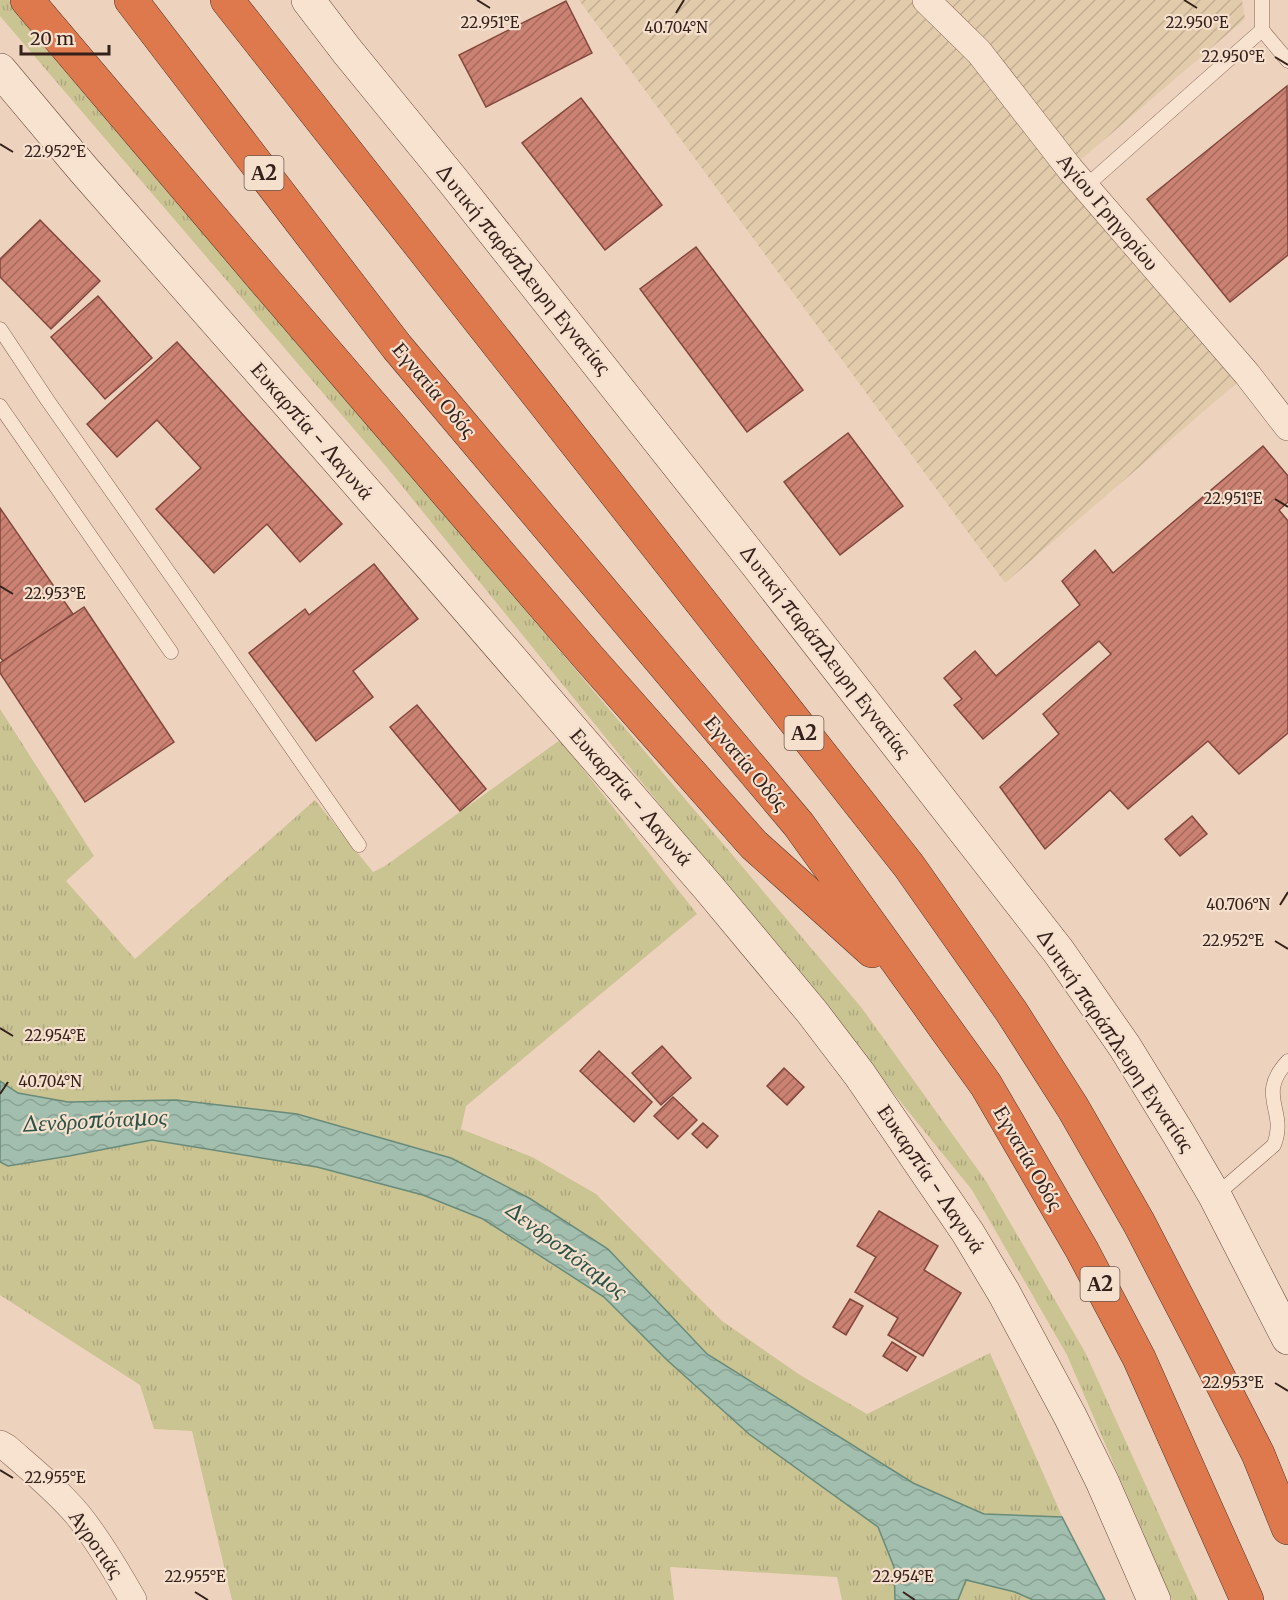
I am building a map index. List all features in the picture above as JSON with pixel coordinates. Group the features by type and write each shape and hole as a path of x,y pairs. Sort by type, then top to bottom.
{"highway":[{"path":"27,0 580,648 754,845 916,990"},
{"name":"Εγνατία Οδός","path":"131,0 397,346 799,825 986,1085 1082,1250 1139,1358 1247,1600"},
{"name":"Α2","path":"226,0 909,866 1011,1011 1073,1108 1139,1223 1258,1454 1288,1528"}],"street":[{"name":"Δυτική παράπλευρη Εγνατίας","path":"308,0 748,552 1059,952 1125,1047 1179,1133 1215,1196 1288,1338"},
{"name":"Αγίου Γρηγορίου","path":"926,0 979,52 1086,187 1247,374 1288,427"},
{"name":"Ευκαρπία - Λαγυνά","path":"0,70 83,169 708,887 812,1012 860,1075 968,1233 1004,1293 1065,1406 1128,1538 1154,1600"},
{"name":"Αγροτιάς","path":"0,1444 47,1483 77,1514 107,1554 133,1600"}],"lane":[{"path":"1262,0 1262,30 1288,61"},
{"path":"1086,187 1262,30"},
{"path":"0,329 359,845"},
{"path":"0,406 171,652"},
{"path":"1215,1196 1281,1138 1285,1129 1285,1119 1275,1089 1280,1070 1288,1061"}],"shaded area":[{"path":"579,0 1242,0 1245,19 1070,169 1247,374 1005,583"}],"green space":[{"path":"0,0 9,0 861,1007 986,1181 1085,1352 1198,1600 1172,1600 1067,1355 972,1190 389,470 0,16"},
{"path":"0,709 94,856 66,881 135,959 315,800 373,872 385,866 560,740 697,914 466,1106 461,1129 532,1157 596,1194 722,1321 800,1375 867,1414 990,1353 1099,1600 842,1600 837,1577 670,1567 674,1600 232,1600 192,1431 154,1429 140,1385 0,1295"}],"water":[{"name":"Δενδροπόταμος","path":"0,1081 18,1093 68,1102 176,1100 297,1114 451,1158 529,1198 608,1249 707,1354 913,1483 984,1514 1062,1517 1105,1600 1033,1600 1015,1592 966,1580 958,1600 895,1600 894,1567 878,1527 749,1434 667,1360 604,1297 483,1219 423,1195 317,1167 152,1140 8,1166 0,1162"}],"building":[{"path":"566,1 592,53 486,107 459,55"},
{"path":"1287,86 1288,255 1230,302 1147,199"},
{"path":"581,98 662,205 605,250 522,143"},
{"path":"40,220 100,281 51,329 0,277 0,259"},
{"path":"696,247 803,390 747,432 640,289"},
{"path":"98,296 152,358 105,399 51,337"},
{"path":"177,342 342,524 300,562 267,524 214,573 156,509 201,468 157,420 117,457 87,424"},
{"path":"848,433 903,506 840,555 784,482"},
{"path":"1263,446 1288,476 1288,502 1279,510 1288,521 1288,733 1239,774 1208,741 1128,809 1110,790 1045,849 1000,787 1059,734 1043,714 1111,654 1099,641 983,739 954,705 962,699 944,678 975,651 996,676 1080,605 1062,581 1095,550 1113,573"},
{"path":"0,508 73,614 3,661 0,657"},
{"path":"374,564 418,619 353,671 373,697 316,741 249,653 305,609 309,615"},
{"path":"84,607 174,742 85,802 0,673 0,663"},
{"path":"417,705 486,789 460,811 390,727"},
{"path":"1192,816 1207,834 1180,856 1165,839"},
{"path":"662,1046 691,1078 661,1105 632,1073"},
{"path":"599,1051 652,1102 634,1122 580,1071"},
{"path":"784,1068 804,1087 787,1105 767,1086"},
{"path":"673,1097 697,1120 678,1139 654,1116"},
{"path":"703,1123 718,1136 707,1148 692,1134"},
{"path":"879,1211 938,1246 924,1270 961,1293 923,1356 888,1335 898,1318 855,1292 876,1257 857,1246"},
{"path":"850,1299 863,1306 846,1335 833,1327"},
{"path":"892,1342 916,1357 907,1371 883,1356"}]}
